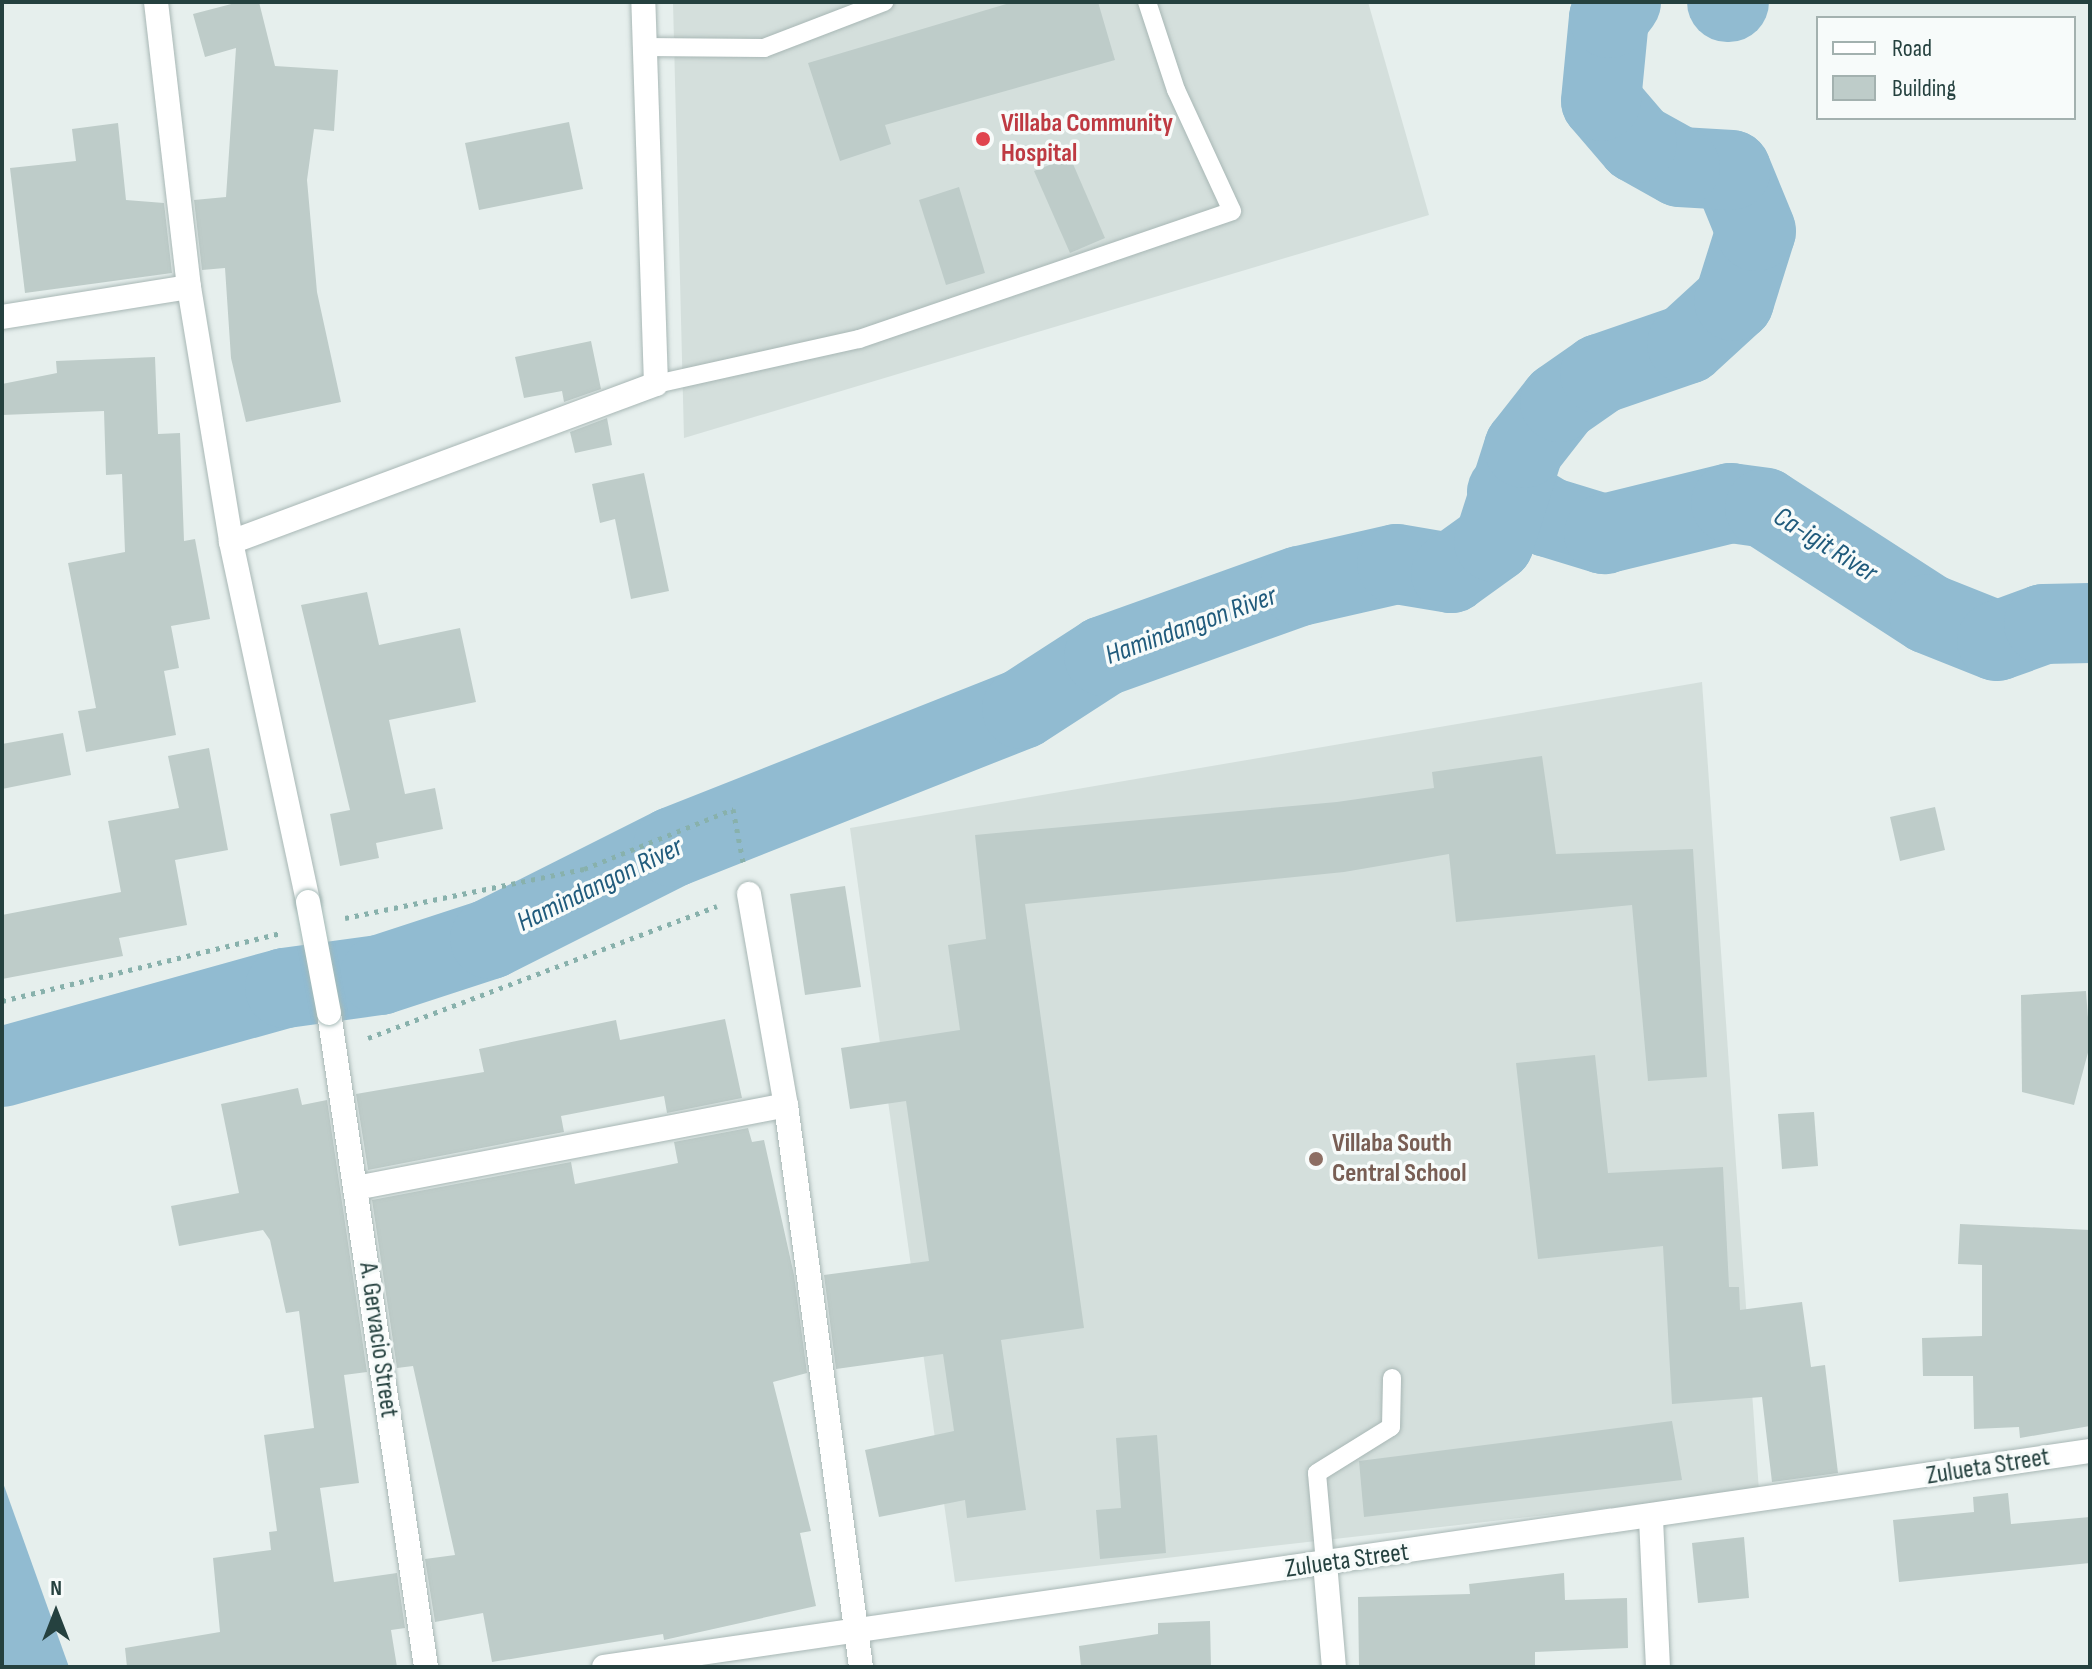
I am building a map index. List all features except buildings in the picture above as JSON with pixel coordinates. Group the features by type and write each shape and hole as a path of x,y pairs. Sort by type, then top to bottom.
{"street":[{"name":"A. Gervacio Street","path":"156,2 189,287 231,542 329,1013 426,1667"},
{"path":"231,542 656,384 643,2"},
{"path":"2,317 189,287"},
{"path":"749,894 786,1105 861,1667"},
{"path":"356,1188 786,1105"},
{"name":"Zulueta Street","path":"604,1667 857,1634 1325,1563 1651,1519 2090,1451"},
{"path":"1651,1519 1658,1667"},
{"path":"1325,1563 1334,1667"}],"lane":[{"path":"644,47 764,48 884,2"},
{"path":"656,384 859,339 1232,211 1176,90 1147,2"},
{"path":"1325,1563 1317,1473 1391,1427 1392,1378"}],"path":[{"path":"331,922 584,869 733,809 745,866"},
{"path":"333,1051 749,894"},
{"path":"2,1001 300,929"}],"shaded area":[{"name":"Villaba Community Hospital","path":"673,2 1368,2 1429,215 684,438"},
{"name":"Villaba South Central School","path":"1702,682 1759,1491 955,1582 850,828"}],"water":[{"path":"2,1480 69,1667 2,1667"}],"waterway":[{"name":"Hamindangon River","path":"2,1067 285,988 380,975 490,939 673,847 1022,709 1104,656 1300,586 1397,564 1451,573 1494,542 1524,448 1560,402 1600,374 1687,344 1734,301 1756,231 1731,170 1680,167 1637,143 1601,101 1609,18 1621,2"},
{"name":"Ca-igit River","path":"1507,492 1548,517 1604,534 1731,503 1765,508 1929,614 1997,641 2044,624 2090,623"}],"place":[{"name":"Villaba Community Hospital","path":"983,139"},
{"name":"Villaba South Central School","path":"1316,1159"}]}
